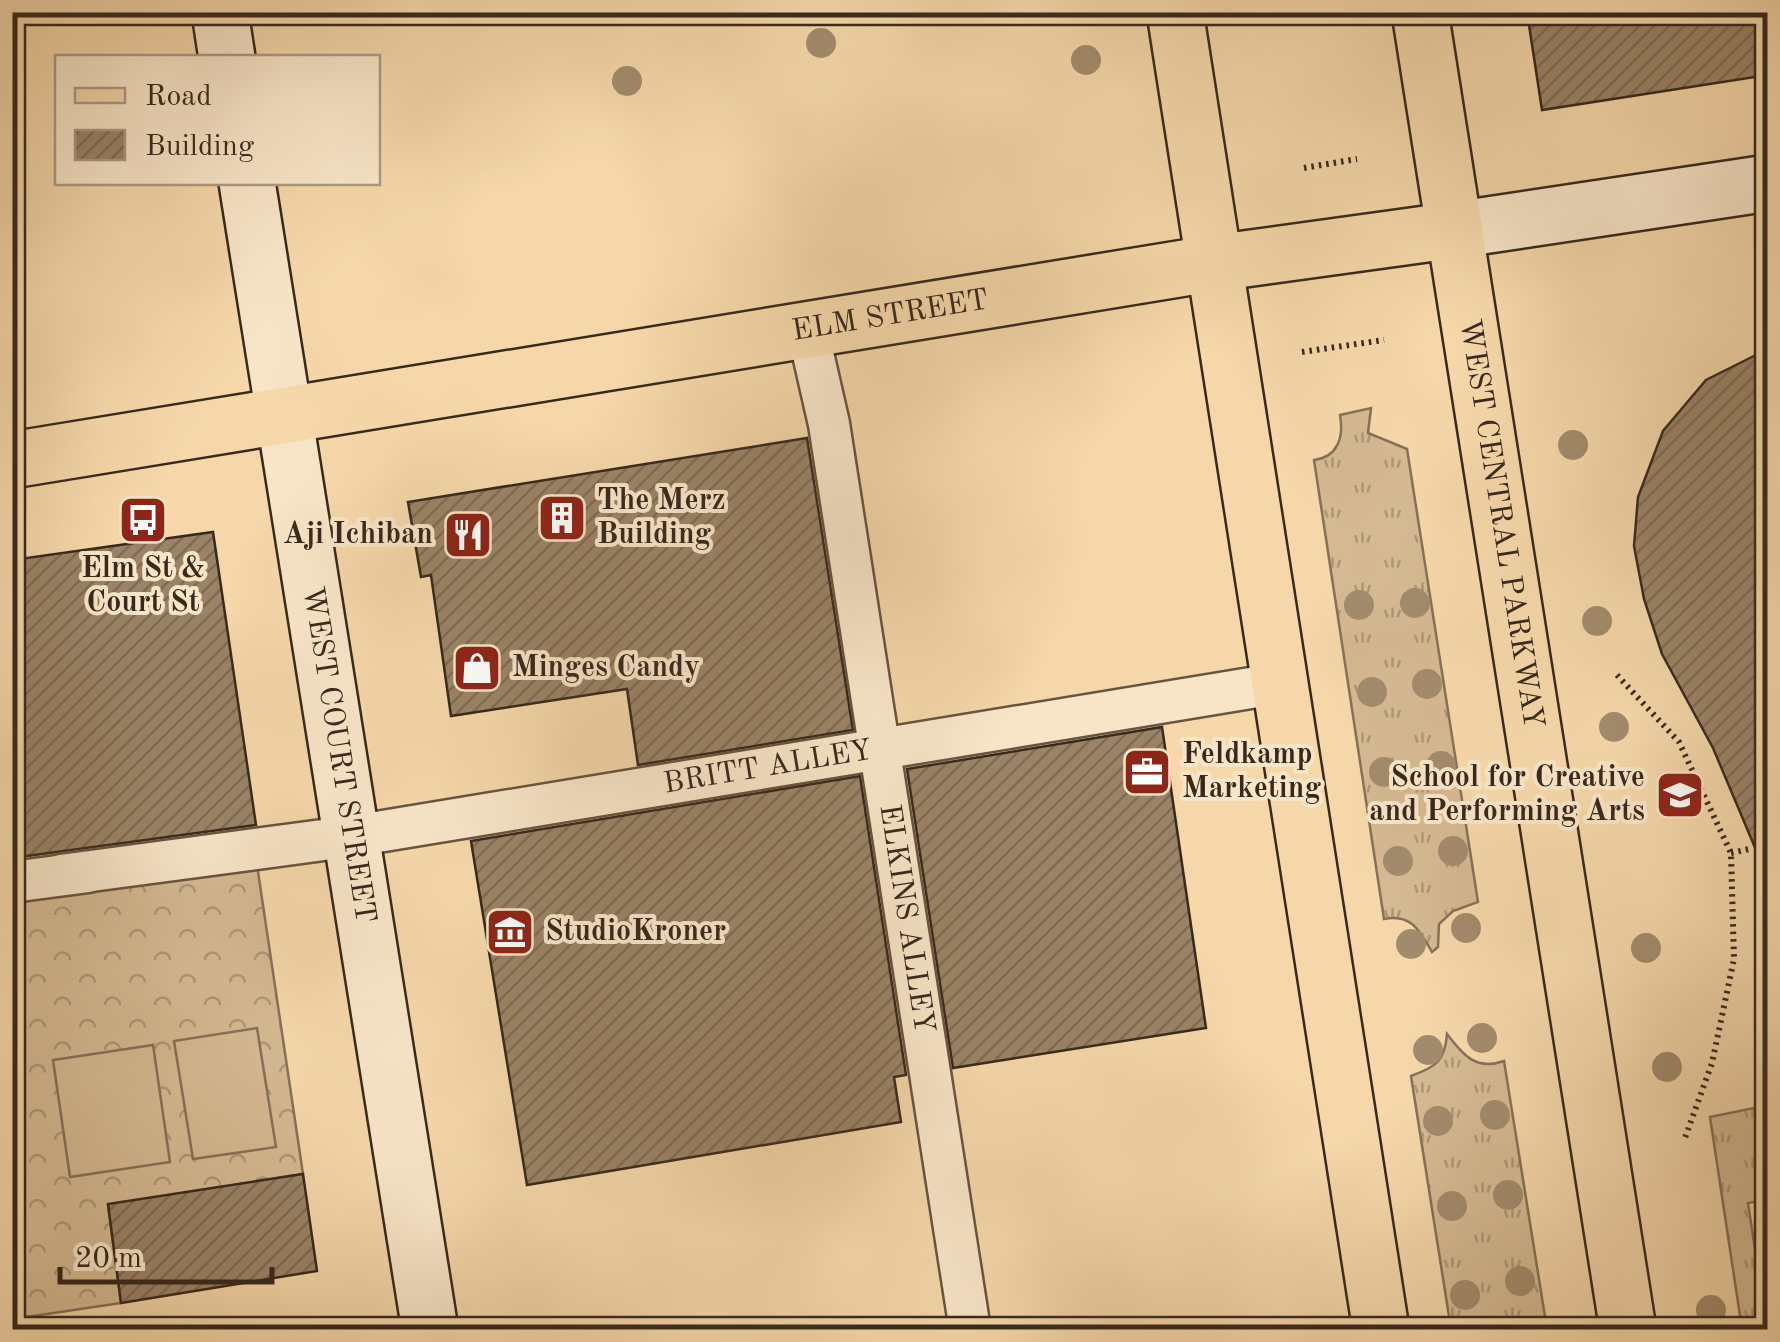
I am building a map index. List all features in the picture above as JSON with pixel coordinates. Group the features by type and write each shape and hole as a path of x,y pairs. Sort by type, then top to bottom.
{"main road":[{"path":"1175,12 1381,1330"},
{"name":"WEST CENTRAL PARKWAY","path":"1420,12 1628,1330"},
{"name":"ELM STREET","path":"12,460 1216,264 1455,230"}],"street":[{"path":"220,12 227,55"},
{"name":"ELM STREET","path":"1455,230 1768,183"},
{"name":"WEST COURT STREET","path":"247,185 430,1330"}],"lane":[{"name":"ELKINS ALLEY","path":"808,332 828,424 970,1330"},
{"name":"BRITT ALLEY","path":"12,882 352,836 1281,683"}],"path":[{"path":"1304,168 1357,159"},
{"path":"1302,352 1384,340"},
{"path":"1617,675 1679,742 1731,853 1734,958 1712,1062 1686,1138"},
{"path":"1731,853 1749,849"}],"green space":[{"path":"1371,408 1368,433 1407,449 1478,902 1453,911 1439,924 1438,947 1432,952 1408,921 1384,919 1314,460 1329,455 1338,445 1340,415"},
{"path":"257,865 303,1174 108,1205 121,1303 13,1319 12,900"},
{"path":"257,1028 276,1147 193,1159 174,1041"},
{"path":"1447,1034 1471,1059 1486,1064 1504,1061 1547,1329 1451,1329 1411,1076 1438,1062"},
{"path":"153,1045 170,1162 70,1177 53,1060"},
{"path":"1759,1107 1767,1200 1748,1203 1767,1329 1742,1329 1710,1117"}],"building":[{"path":"1527,12 1768,12 1768,75 1542,110"},
{"path":"1768,349 1767,876 1713,748 1662,654 1644,599 1634,546 1638,497 1663,431 1706,380"},
{"path":"807,438 853,730 638,765 627,689 451,716 431,575 421,577 408,502"},
{"path":"213,532 256,825 12,858 12,560"},
{"path":"1162,727 1206,1028 953,1068 907,769"},
{"path":"860,776 906,1075 894,1077 901,1122 527,1185 471,841"},
{"path":"303,1174 317,1271 121,1303 108,1204"}],"place":[{"name":"The Merz Building","path":"562,518"},
{"name":"Elm St & Court St","path":"143,520"},
{"name":"Aji Ichiban","path":"468,535"},
{"name":"Minges Candy","path":"477,668"},
{"name":"Feldkamp Marketing","path":"1147,772"},
{"name":"School for Creative and Performing Arts","path":"1680,795"},
{"name":"StudioKroner","path":"510,932"}]}
